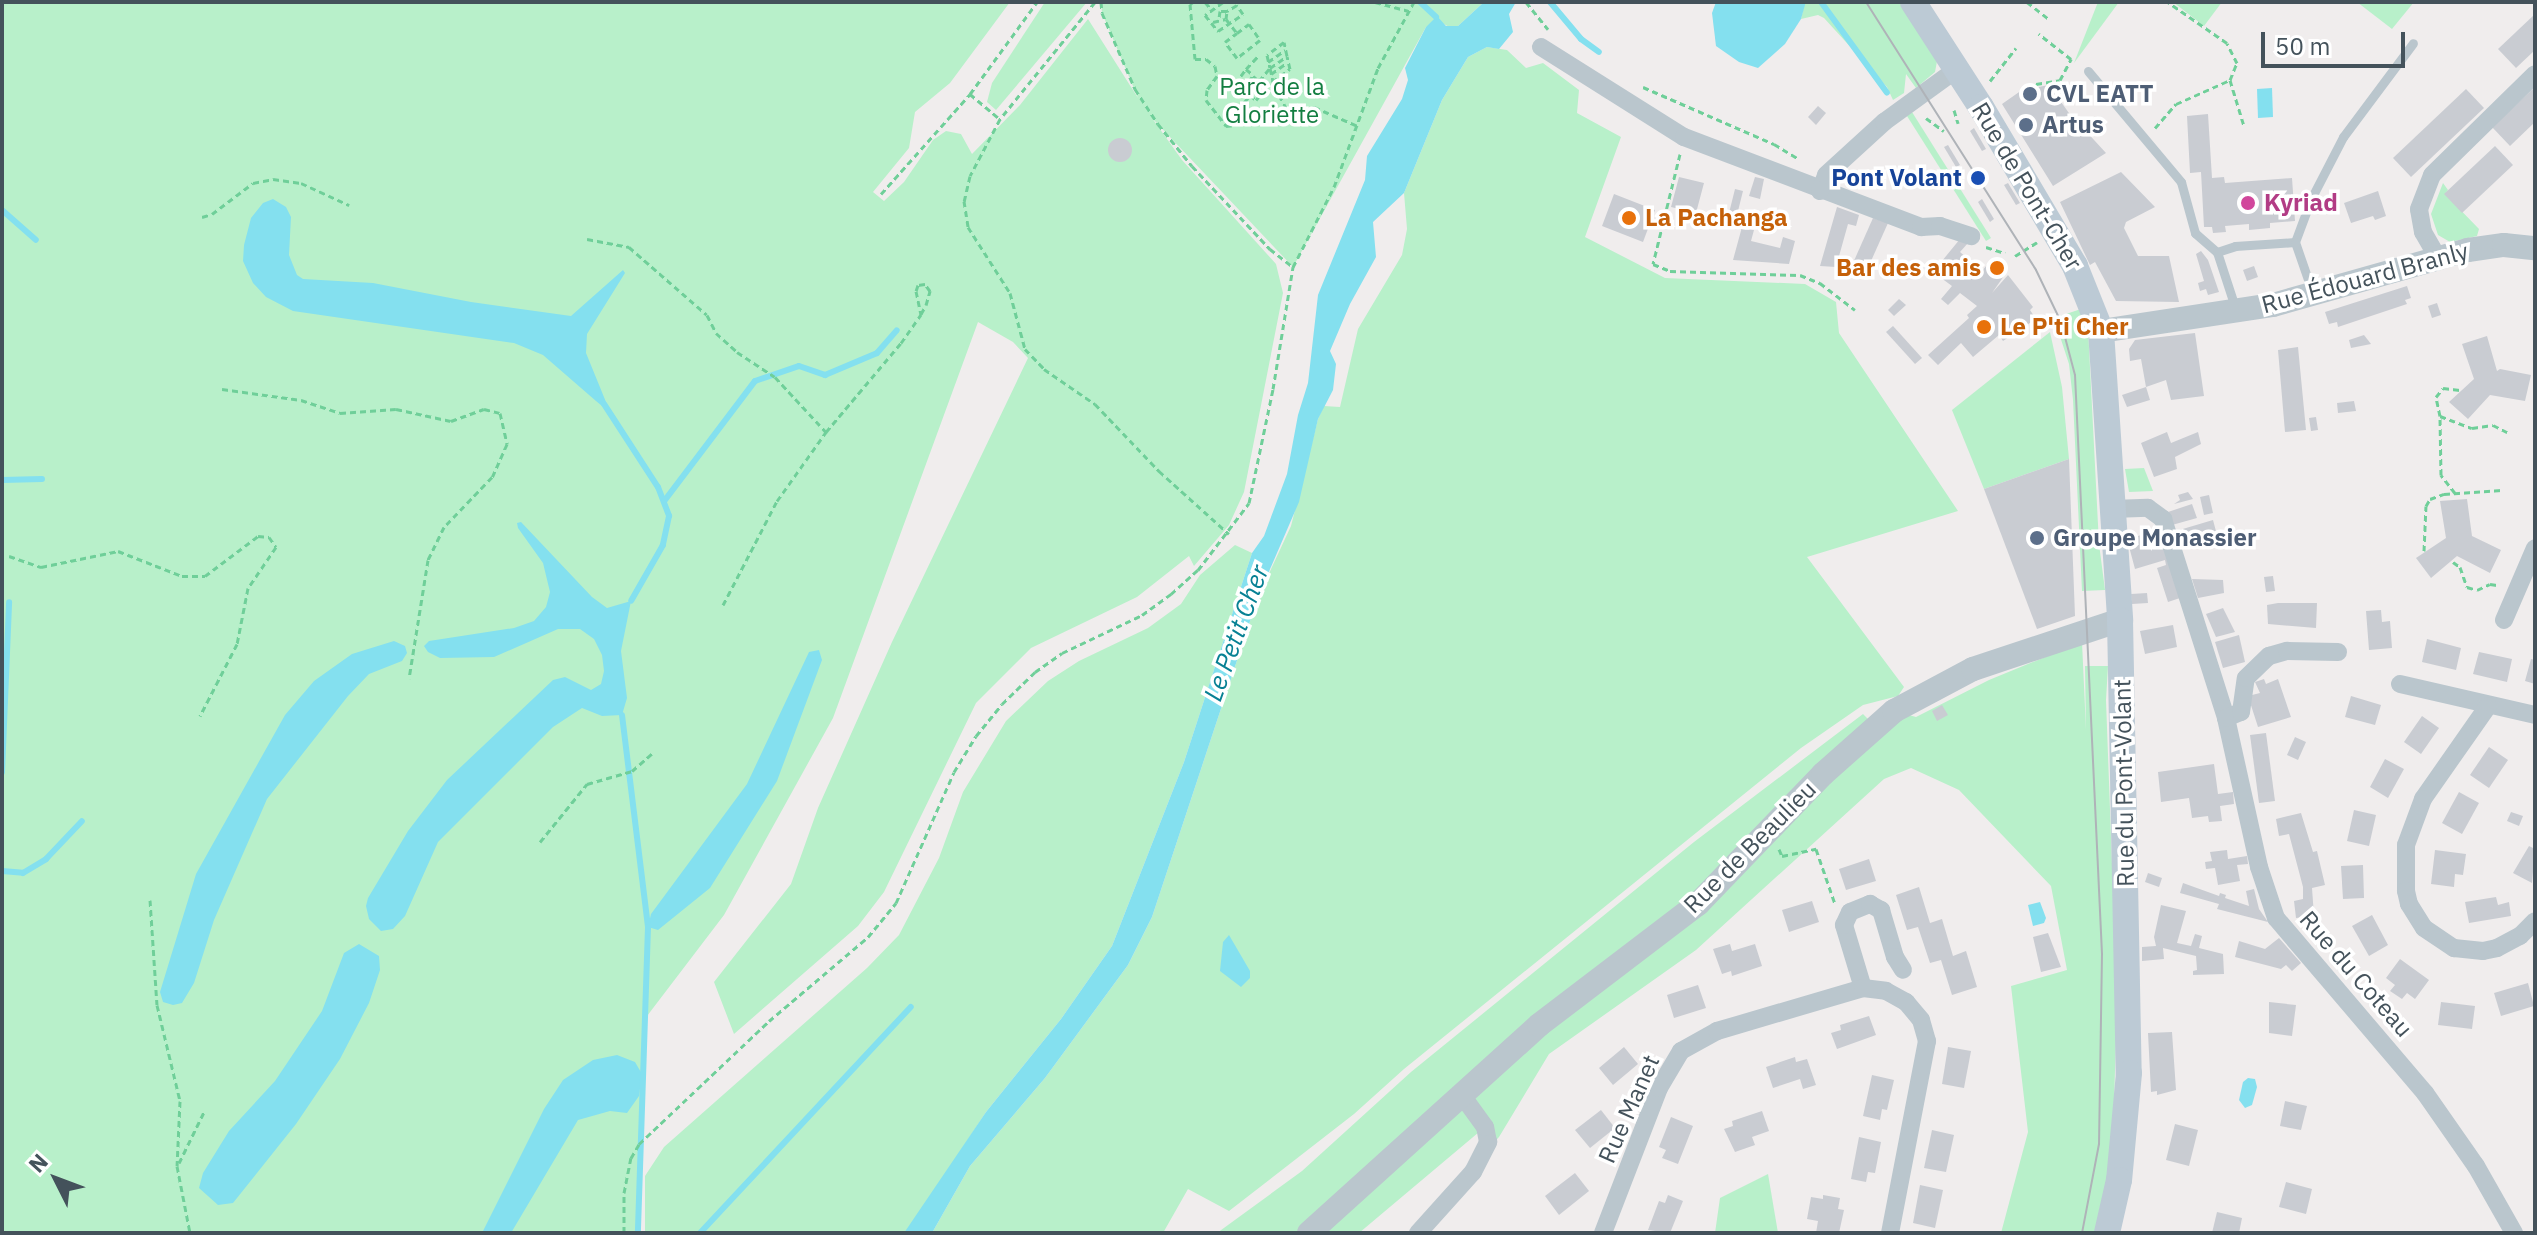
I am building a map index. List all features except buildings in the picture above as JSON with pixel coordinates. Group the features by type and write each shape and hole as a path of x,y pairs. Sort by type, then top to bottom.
{"main road":[{"name":"Rue de Pont-Cher","path":"1913,2 2075,266 2101,331"},
{"name":"Rue du Pont-Volant","path":"2101,331 2120,620 2129,1073 2119,1180 2107,1233"}],"street":[{"path":"1541,47 1684,137 1823,183 1921,227 1940,226 1971,236"},
{"path":"1823,183 1950,58"},
{"path":"2438,258 2423,232 2419,209 2432,175 2535,74"},
{"name":"Rue Édouard Branly","path":"2101,331 2236,311 2314,295 2486,246 2535,248"},
{"name":"Rue du Coteau","path":"2112,509 2148,508 2163,519 2226,718 2268,899 2276,918 2425,1093 2476,1166 2514,1233"},
{"path":"2504,620 2535,548"},
{"name":"Rue de Beaulieu","path":"1309,1233 1463,1097 1539,1025 1698,904 1823,774 1894,711 1973,669 2120,620"},
{"path":"2226,718 2241,712 2246,678 2269,656 2287,651 2338,652"},
{"path":"2400,684 2535,715"},
{"path":"2488,706 2423,799 2406,845 2406,891 2409,904 2424,928 2454,948 2483,951 2497,948 2520,936 2535,921"},
{"path":"1890,1233 1927,1041 1921,1020 1906,1002 1886,991 1863,988 1844,925 1846,915 1870,904 1881,910 1895,957 1903,970"},
{"name":"Rue Manet","path":"1603,1233 1659,1088 1681,1051 1717,1031 1863,988"},
{"path":"1418,1233 1473,1172 1485,1152 1488,1142 1485,1127 1463,1097"}],"lane":[{"path":"2314,295 2295,242 2338,146 2413,43"},
{"path":"2088,71 2186,191 2195,233 2217,252 2236,311"},
{"path":"2217,252 2235,246 2295,242"}],"path":[{"path":"881,194 970,94 1037,2"},
{"path":"1095,2 1000,119 970,176 964,201 968,227 1010,293 1025,349 1044,369 1095,404 1159,471 1229,534"},
{"path":"1101,2 1102,13 1135,89 1158,124 1251,228 1293,267"},
{"path":"1205,2 1212,10"},
{"path":"1219,18 1218,9 1223,2"},
{"path":"1375,2 1408,11"},
{"path":"624,1233 624,1193 631,1158 639,1144 769,1021 868,937 896,903 954,772 976,736 1002,704 1035,672 1062,653 1142,615 1171,594 1198,570 1229,534 1249,503 1293,267 1334,187 1378,68 1414,2"},
{"path":"2027,2 2050,20"},
{"path":"2168,2 2227,43 2237,63 2230,80 2244,126"},
{"path":"1191,3 1195,59 1206,59 1217,71 1207,90 1209,106 1223,124 1232,127 1238,110 1250,95"},
{"path":"1226,19 1227,11 1237,3 1243,14 1218,31 1205,15 1212,10 1227,11"},
{"path":"1528,4 1548,29 1559,36"},
{"path":"1212,23 1219,18 1226,19 1237,33"},
{"path":"1249,24 1260,40 1237,58 1225,42 1237,33 1249,24"},
{"path":"1541,47 1548,29"},
{"path":"2036,88 2036,84 2060,80 2071,59 2039,34"},
{"path":"1272,82 1290,69 1284,42 1267,55 1272,82 1293,120 1314,107 1358,126"},
{"path":"1985,87 2016,48"},
{"path":"1246,69 1267,87 1256,100 1235,84 1246,69 1259,55"},
{"path":"1259,81 1287,56"},
{"path":"1271,74 1288,62"},
{"path":"1242,89 1253,76"},
{"path":"2146,141 2176,104 2230,80"},
{"path":"1633,82 1774,144 1823,183"},
{"path":"970,94 1000,119"},
{"path":"1953,102 1958,123"},
{"path":"1926,118 1944,131"},
{"path":"1684,137 1653,264 1670,271 1800,275 1820,283 1855,310"},
{"path":"202,217 212,214 253,183 273,179 301,183 349,205"},
{"path":"587,239 629,247 707,315 716,333 737,352 775,377 826,432"},
{"path":"2015,256 2040,240"},
{"path":"723,605 777,501 826,432 901,343 921,314 930,291 925,284 918,285 916,291 921,314"},
{"path":"222,389 301,400 340,413 396,409 451,421 484,409 500,413 507,444 492,477 444,527 428,560 409,678"},
{"path":"2455,493 2444,481 2439,467 2440,416 2436,397 2440,389 2460,390"},
{"path":"2440,416 2472,428 2493,425 2507,432"},
{"path":"2424,551 2428,502 2437,495 2502,490"},
{"path":"9,556 41,567 118,551 182,576 205,576 258,536 269,537 276,547 248,588 237,644 200,716"},
{"path":"2453,562 2460,567 2465,584 2472,590 2495,584 2515,594"},
{"path":"540,842 587,784 626,774 654,752"},
{"path":"1782,856 1816,849 1836,906 1846,915"},
{"path":"150,900 157,1005 180,1101 177,1166 190,1233"},
{"path":"177,1166 205,1110"}],"green space":[{"name":"Parc de la Gloriette","path":"2,2 1010,2 950,83 915,112 909,148 873,192 884,201 904,182 933,140 946,131 961,134 972,154 1020,105 1088,19 1138,98 1102,13 1101,2 1484,2 1458,26 1451,28 1442,23 1426,27 1293,267 1152,118 1182,160 1276,264 1283,293 1244,492 1229,525 1194,566 1189,556 1137,597 1031,648 976,703 884,892 858,926 734,1034 714,982 791,884 818,808 892,642 1028,358 1013,342 978,322 833,718 724,915 644,1020 638,1233 2,1233"},
{"path":"1045,2 1087,2 996,110 987,102 992,83"},
{"path":"1805,2 1902,2 1938,56 1935,72 1916,88 1906,74 1904,93 1893,100 1887,87 1824,18 1818,15 1801,19"},
{"path":"2098,2 2119,2 2074,63"},
{"path":"2173,2 2222,2 2204,26"},
{"path":"2357,2 2414,2 2392,29"},
{"path":"1487,47 1507,50 1526,68 1543,63 1579,90 1577,113 1621,137 1585,237 1665,278 1805,284 1836,302 1839,333 1958,511 1807,557 1904,687 1898,696 1863,705 1801,748 1404,1069 1354,1114 1229,1211 1188,1189 1163,1233 932,1233 970,1166 1045,1078 1128,965 1152,917 1258,597 1291,526 1318,419 1324,406 1340,407 1358,329 1402,255 1407,229 1404,193 1442,100 1468,57"},
{"path":"1912,112 1991,238 1986,241 1907,116"},
{"path":"2443,183 2448,190 2445,194 2479,229 2477,236 2450,242 2438,235 2431,214"},
{"path":"2081,309 2088,328 2099,544 2105,590 2082,591 2073,400 2069,364 2054,318"},
{"path":"2050,332 2062,387 2069,459 1984,489 1952,410"},
{"path":"2144,468 2153,491 2129,492 2125,469"},
{"path":"1235,545 1252,553 1184,762 1112,946 1061,1019 986,1112 912,1225 904,1233 645,1233 645,1176 664,1147 867,968 899,935 939,858 963,792 1006,721 1048,681 1079,661 1148,628 1181,604 1200,575"},
{"path":"2082,642 2086,730 2085,666 2108,666 2106,700 2117,1001 2113,1140 2107,1191 2096,1233 2001,1233 2028,1132 2011,986 2067,970 2051,886 1959,790 1911,768 1884,779 1696,950 1549,1054 1499,1137 1485,1152 1485,1127 1359,1233 1217,1233 1302,1171 1411,1072 1694,842 1863,714 1875,726 1894,711 1916,717 1989,680"},
{"path":"1768,1174 1778,1233 1715,1233 1720,1198"}],"water":[{"name":"Le Petit Cher","path":"1484,2 1516,2 1509,14 1513,32 1499,49 1487,47 1468,57 1442,100 1404,193 1373,222 1376,257 1350,304 1330,351 1336,364 1333,390 1318,419 1299,502 1258,597 1152,917 1128,965 1045,1078 970,1166 932,1233 904,1233 986,1112 1061,1019 1112,946 1184,762 1252,553 1264,536 1287,474 1298,415 1308,383 1318,295 1365,180 1367,156 1402,99 1408,80 1405,68 1426,27 1437,16 1446,26 1458,26"},
{"path":"1716,2 1805,2 1805,5 1801,19 1785,44 1758,68 1739,62 1716,46 1712,13"},
{"path":"2272,88 2273,117 2258,118 2257,89"},
{"path":"273,199 286,207 291,217 289,255 297,275 303,279 373,283 471,302 571,316 623,270 625,273 587,334 586,353 606,402 602,406 543,355 514,343 293,311 266,297 253,283 243,261 244,245 251,218 263,203"},
{"path":"521,522 592,597 607,608 631,601 621,651 627,698 622,715 602,716 582,708 553,727 438,842 405,916 393,929 381,931 369,919 368,898 408,831 447,780 553,680 565,677 591,690 601,684 604,671 602,655 594,639 580,629 558,629 494,657 440,658 424,646 429,641 514,628 534,621 546,607 550,592 543,563 518,528 517,523"},
{"path":"394,641 405,646 407,653 402,661 369,674 267,799 214,920 194,983 182,1003 173,1005 163,1002 160,992 196,874 285,715 314,681 352,654"},
{"path":"819,650 822,660 777,781 710,888 658,930 648,927 651,914 747,784 809,652"},
{"path":"2040,902 2046,918 2044,923 2033,926 2028,905"},
{"path":"1229,935 1250,971 1250,978 1241,987 1220,971 1223,942"},
{"path":"359,944 379,956 380,970 369,1003 340,1059 296,1124 233,1203 218,1205 199,1188 203,1173 229,1131 275,1081 322,1011 344,953"},
{"path":"617,1055 635,1062 642,1074 639,1096 627,1113 610,1111 578,1120 511,1233 482,1233 544,1109 563,1080 593,1060"},
{"path":"2248,1078 2255,1079 2257,1087 2252,1105 2245,1108 2239,1100 2243,1082"}],"waterway":[{"path":"1420,2 1436,17"},
{"path":"1550,2 1581,39 1599,52"},
{"path":"1821,2 1887,93"},
{"path":"2,210 36,240"},
{"path":"665,500 755,381 799,366 825,375 877,353 897,330"},
{"path":"604,404 658,487 669,516 663,545 631,601"},
{"path":"2,480 42,479"},
{"path":"2,772 9,602"},
{"path":"622,715 648,927 638,1233"},
{"path":"2,871 23,873 46,859 82,821"},
{"path":"700,1233 911,1007"}],"tram line":[{"path":"1866,2 2036,270 2061,322 2075,375 2102,954 2099,1144 2082,1233"}],"place":[{"name":"CVL EATT","path":"2030,94"},
{"name":"Artus","path":"2026,125"},
{"name":"Pont Volant","path":"1978,178"},
{"name":"Kyriad","path":"2248,203"},
{"name":"La Pachanga","path":"1629,218"},
{"name":"Bar des amis","path":"1997,268"},
{"name":"Le P'ti Cher","path":"1984,327"},
{"name":"Groupe Monassier","path":"2037,538"}]}
